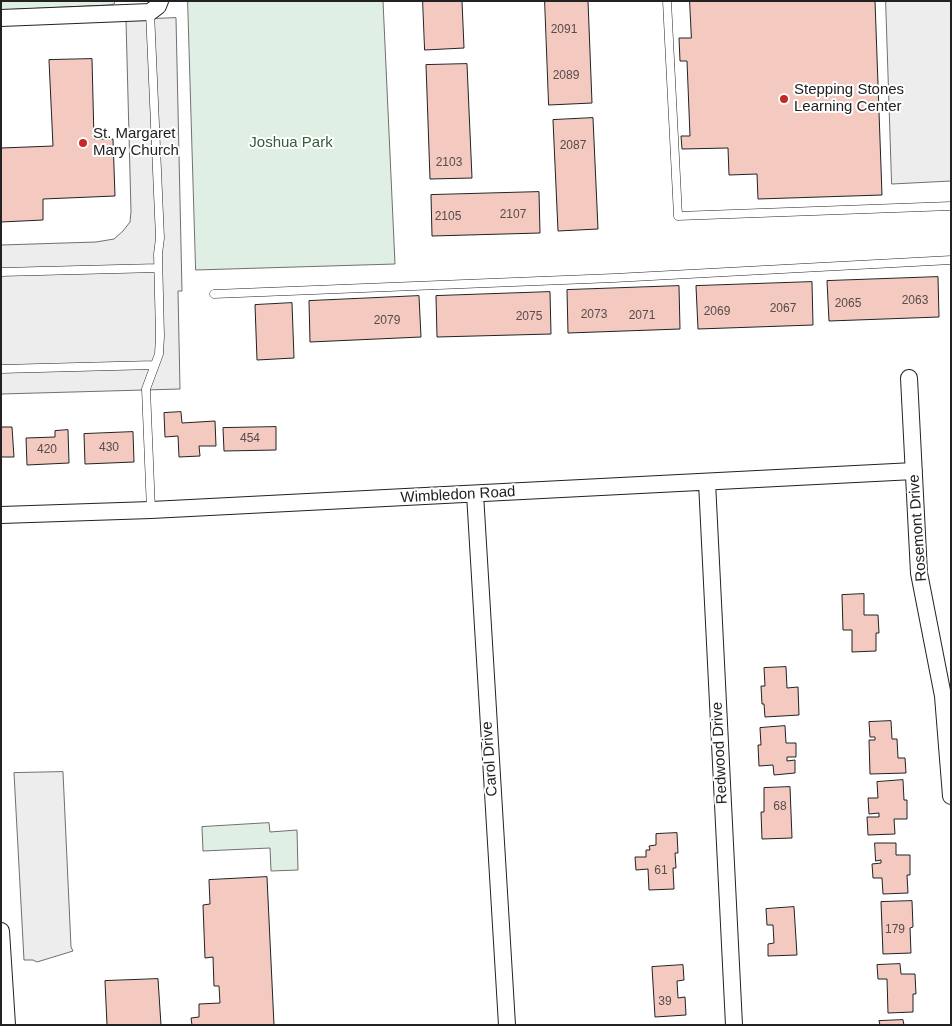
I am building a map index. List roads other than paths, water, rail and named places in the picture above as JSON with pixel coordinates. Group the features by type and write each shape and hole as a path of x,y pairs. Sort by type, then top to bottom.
{"street":[{"path":"1,18 155,6"},
{"name":"Rosemont Drive","path":"909,378 918,573 943,696 951,794"},
{"name":"Wimbledon Road","path":"1,515 151,510 914,471"},
{"name":"Redwood Drive","path":"707,482 734,1025"},
{"name":"Carol Drive","path":"475,494 507,1025"},
{"path":"1,930 3,988 7,1025"}],"lane":[{"path":"667,1 678,216 951,206"},
{"path":"151,510 146,389 159,354 160,336 155,6"},
{"path":"214,294 614,278 951,260"},
{"path":"1,272 158,268"},
{"path":"1,369 154,365"}],"place":[{"name":"Stepping Stones Learning Center","path":"784,99"},
{"name":"St. Margaret Mary Church","path":"83,143"}],"park label":[{"name":"Joshua Park","path":"291,143"}]}
